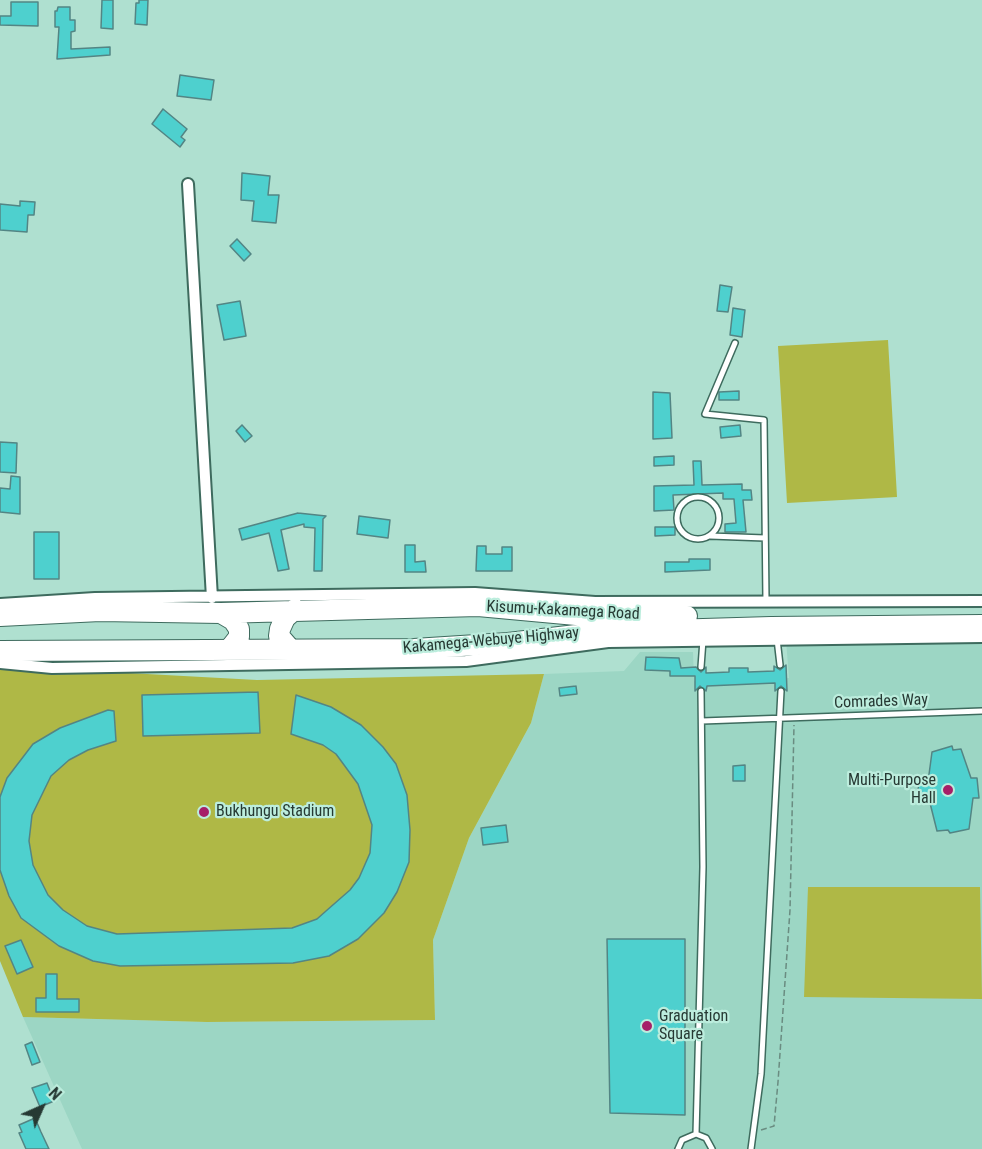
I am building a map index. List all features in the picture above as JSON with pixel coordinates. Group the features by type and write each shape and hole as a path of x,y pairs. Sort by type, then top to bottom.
{"highway":[{"name":"Kisumu-Kakamega Road","path":"0,616 216,605 295,609 478,606 587,616 982,613"},
{"path":"216,605 233,620 239,629 239,637 228,651"},
{"path":"292,651 279,636 285,618 295,609"},
{"name":"Kakamega-Webuye Highway","path":"0,651 292,651 482,645 602,632 771,627 982,625"}],"street":[{"path":"188,184 216,605"},
{"path":"484,594 502,609"},
{"path":"0,603 84,598 216,605 484,594 595,602 982,601"},
{"path":"0,663 52,668 466,661 608,642 982,637"},
{"path":"482,645 503,656"}],"lane":[{"path":"735,343 705,414 764,420 766,601"},
{"path":"710,536 719,524 717,508 705,498 689,499 681,506 677,515 681,531 694,539 710,536 765,538"},
{"path":"777,639 780,665"},
{"path":"700,667 703,640"},
{"path":"696,1134 703,867 701,691"},
{"path":"752,1149 761,1074 782,718 781,691"},
{"name":"Comrades Way","path":"702,721 982,711"},
{"path":"678,1149 686,1137 696,1134 706,1138 712,1149"}],"path":[{"path":"754,1132 774,1126 790,910 794,718"}],"shaded area":[{"path":"982,637 982,1149 82,1149 23,1017 207,1022 435,1020 433,940 469,838 531,723 544,674 624,671 640,652 693,652 694,681 789,678 786,640"}],"green space":[{"path":"888,340 897,497 787,503 778,346"},
{"name":"Bukhungu Stadium","path":"0,666 257,680 544,674 531,723 469,838 433,940 435,1020 207,1022 23,1017 0,961"},
{"path":"808,887 980,887 982,999 804,997"}],"building":[{"path":"102,0 113,0 113,29 101,28"},
{"path":"139,0 148,0 147,25 135,24 136,3 139,3"},
{"path":"11,2 38,2 38,26 0,25 0,16 11,16"},
{"path":"58,7 70,7 70,20 75,20 75,31 71,32 71,49 110,47 110,55 57,59 59,27 55,27 55,11"},
{"path":"180,75 214,80 211,100 177,96"},
{"path":"163,109 187,129 181,137 185,140 180,147 152,124"},
{"path":"242,173 270,176 268,195 279,195 276,223 252,221 254,201 241,200"},
{"path":"20,201 35,202 34,215 28,215 27,232 0,230 0,204 20,206"},
{"path":"237,239 251,254 244,261 230,246"},
{"path":"720,285 732,287 728,312 717,311"},
{"path":"240,301 246,336 224,340 217,305"},
{"path":"733,308 745,310 742,337 730,335"},
{"path":"739,391 739,400 719,400 719,392"},
{"path":"653,392 670,393 672,438 653,439"},
{"path":"242,425 252,436 245,442 236,431"},
{"path":"740,425 741,436 721,438 720,427"},
{"path":"0,442 17,443 16,473 0,472"},
{"path":"674,456 674,465 654,466 654,457"},
{"path":"693,461 701,461 702,485 742,484 742,490 751,490 752,500 743,500 746,532 725,532 725,524 736,523 734,499 723,499 723,493 673,495 674,510 654,511 654,486 694,485"},
{"path":"11,476 20,477 20,514 0,512 0,488 10,489"},
{"path":"298,513 326,516 323,519 322,571 314,571 315,528 304,527 304,524 281,530 289,569 278,571 269,533 242,540 239,529"},
{"path":"359,516 390,520 388,538 357,534"},
{"path":"655,527 675,527 675,535 655,536"},
{"path":"34,532 59,532 59,579 34,579"},
{"path":"405,545 415,545 415,562 425,561 426,572 405,572"},
{"path":"477,546 486,546 486,554 502,554 502,547 512,547 512,571 476,571"},
{"path":"689,559 710,559 710,570 665,572 665,562 689,562"},
{"path":"646,657 679,658 681,668 696,667 701,672 706,667 706,673 729,672 729,668 748,668 748,672 774,671 774,666 780,670 786,665 787,691 781,686 775,691 775,683 707,686 706,691 700,686 695,691 695,676 670,676 670,671 645,670"},
{"path":"576,686 577,694 560,696 559,688"},
{"path":"258,692 260,733 143,736 142,695"},
{"path":"296,695 331,707 361,725 396,764 407,795 410,830 409,862 397,892 384,913 358,939 329,956 293,963 120,966 93,961 59,946 21,918 9,896 0,870 0,797 7,778 33,744 60,728 108,710 114,711 116,741 88,750 69,760 51,776 32,815 29,841 33,865 48,895 63,910 87,926 117,934 292,928 317,919 350,890 359,878 370,853 372,825 358,784 336,754 323,745 291,734"},
{"name":"Multi-Purpose Hall","path":"952,746 953,750 961,749 971,778 977,778 979,798 973,798 969,829 950,833 948,830 937,831 930,803 919,802 918,782 928,782 932,752"},
{"path":"745,765 745,781 733,781 733,766"},
{"path":"506,825 508,842 483,845 481,828"},
{"name":"Graduation Square","path":"607,939 685,939 685,1115 610,1113"},
{"path":"21,940 33,967 17,974 5,946"},
{"path":"46,974 57,974 57,999 79,999 79,1012 36,1012 36,998 46,998"},
{"path":"32,1042 40,1062 32,1065 25,1045"},
{"path":"47,1083 54,1101 40,1107 32,1088"},
{"path":"35,1118 49,1149 26,1149 19,1133 22,1132 19,1125"}],"place":[{"name":"Multi-Purpose Hall","path":"948,790"},
{"name":"Bukhungu Stadium","path":"204,812"},
{"name":"Graduation Square","path":"647,1026"}]}
